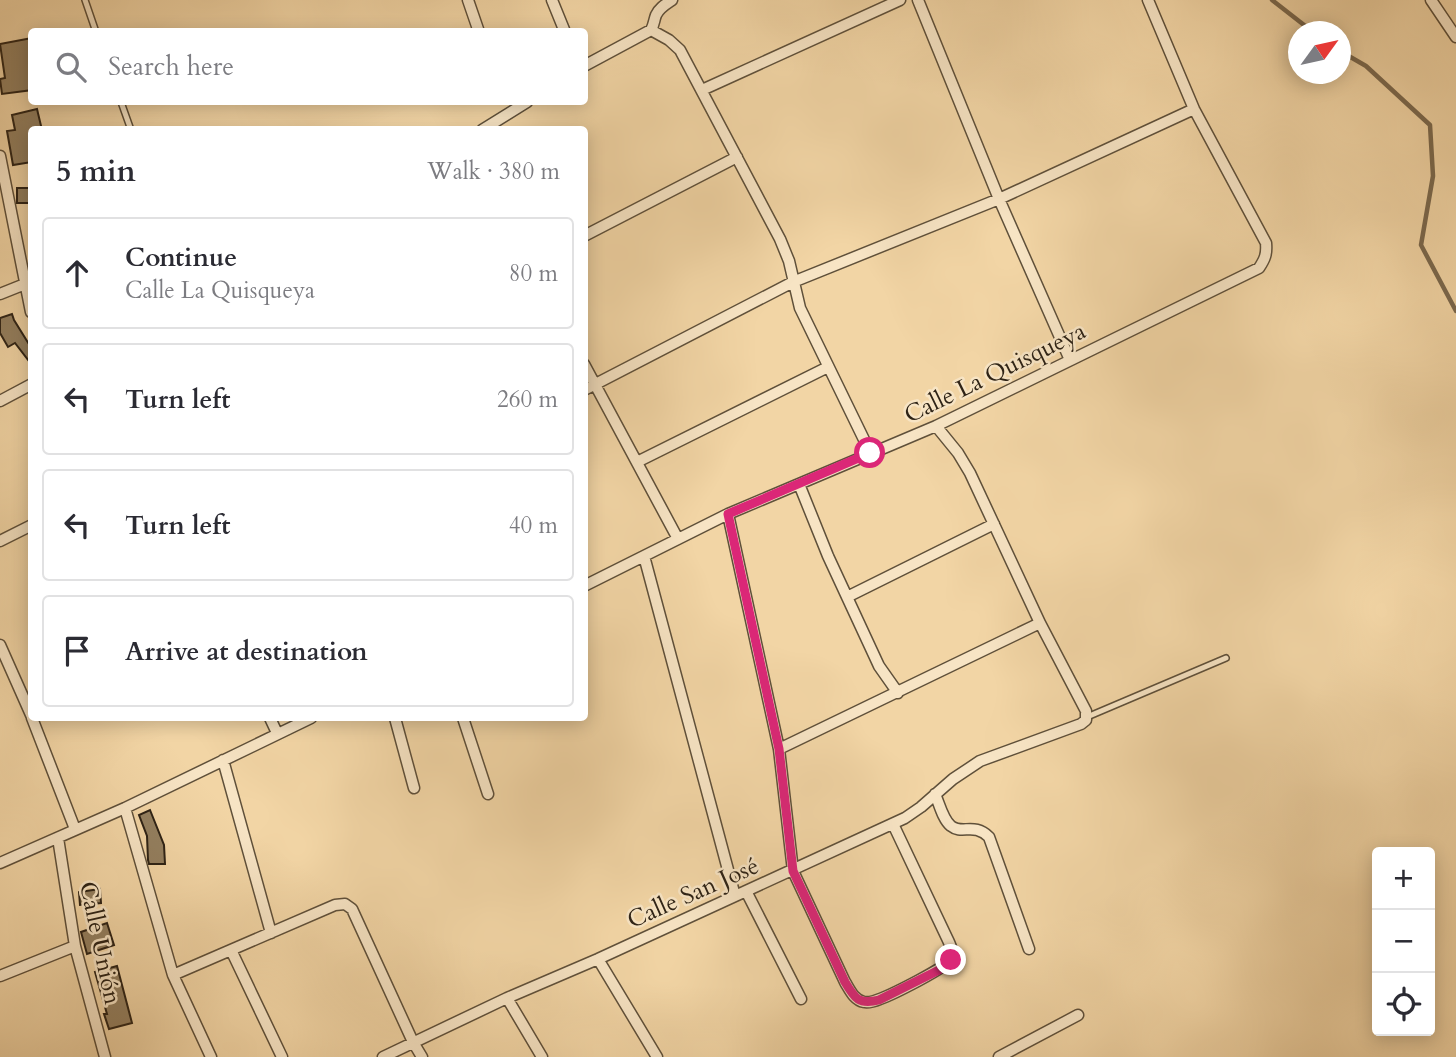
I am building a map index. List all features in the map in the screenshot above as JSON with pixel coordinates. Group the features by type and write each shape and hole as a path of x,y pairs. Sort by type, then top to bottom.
{"street":[{"path":"468,0 478,28"},
{"path":"552,0 563,28"},
{"path":"588,64 651,30 656,15 671,0"},
{"path":"702,90 900,0"},
{"path":"918,0 999,199 1070,360"},
{"path":"678,539 637,462 590,387 793,282 999,199 1194,109 1148,0"},
{"path":"1431,0 1456,37"},
{"path":"651,30 680,50 780,239 789,261 800,308 870,453"},
{"path":"488,126 522,105"},
{"name":"Calle La Quisqueya","path":"588,584 728,514 936,426 1259,268 1267,253 1266,243 1194,109"},
{"path":"0,156 4,205 28,298"},
{"path":"588,234 737,157"},
{"path":"0,295 25,284"},
{"path":"637,462 828,367"},
{"path":"0,401 28,386"},
{"path":"936,426 970,473 1040,623 1086,710 1087,717"},
{"path":"799,484 828,556 879,666 898,693"},
{"path":"728,514 779,749 793,871 852,994 863,1002 879,1000 939,970 951,960 947,937 893,824"},
{"path":"847,597 994,524"},
{"path":"0,541 28,527"},
{"path":"645,556 741,894 801,999"},
{"path":"779,749 1040,623"},
{"path":"0,645 27,693"},
{"name":"Calle San José","path":"383,1057 507,998 893,824 905,818 980,761 1081,724 1087,717"},
{"path":"34,721 75,829"},
{"path":"271,721 277,733"},
{"path":"0,863 125,808 303,721"},
{"path":"396,721 414,788"},
{"path":"464,721 488,794"},
{"path":"223,760 271,933"},
{"path":"935,794 947,822 952,827 983,831 989,837 1029,949"},
{"path":"125,808 173,975 211,1057"},
{"name":"Calle Unión","path":"58,838 75,946 105,1057"},
{"path":"173,975 335,905 345,904 352,909 422,1057"},
{"path":"0,976 75,946"},
{"path":"231,950 282,1057"},
{"path":"598,959 657,1057"},
{"path":"507,998 542,1057"},
{"path":"999,1057 1078,1015"}],"lane":[{"path":"85,0 95,28"},
{"path":"122,105 130,126"},
{"path":"1087,717 1226,658"}],"building":[{"path":"28,39 28,91 2,94 0,79 5,78 0,44"},
{"path":"37,109 41,126 28,126 28,163 13,165 7,131 15,130 12,115"},
{"path":"17,188 28,188 28,203 17,203"},
{"path":"12,314 28,343 28,360 15,343 8,347 0,333 0,318"},
{"path":"150,810 164,845 165,864 149,864 147,836 139,815"},
{"path":"100,889 101,903 80,905 79,892"},
{"path":"107,923 114,945 87,954 81,932"},
{"path":"117,966 132,1023 109,1029 95,972"}],"waterway":[{"path":"1272,0 1299,21"},
{"path":"1351,57 1366,66 1430,125 1433,176 1421,245 1456,311"}],"route":[{"path":"870,453 728,514 779,749 793,871 845,982 857,999 871,1002 939,970 951,960"}]}
